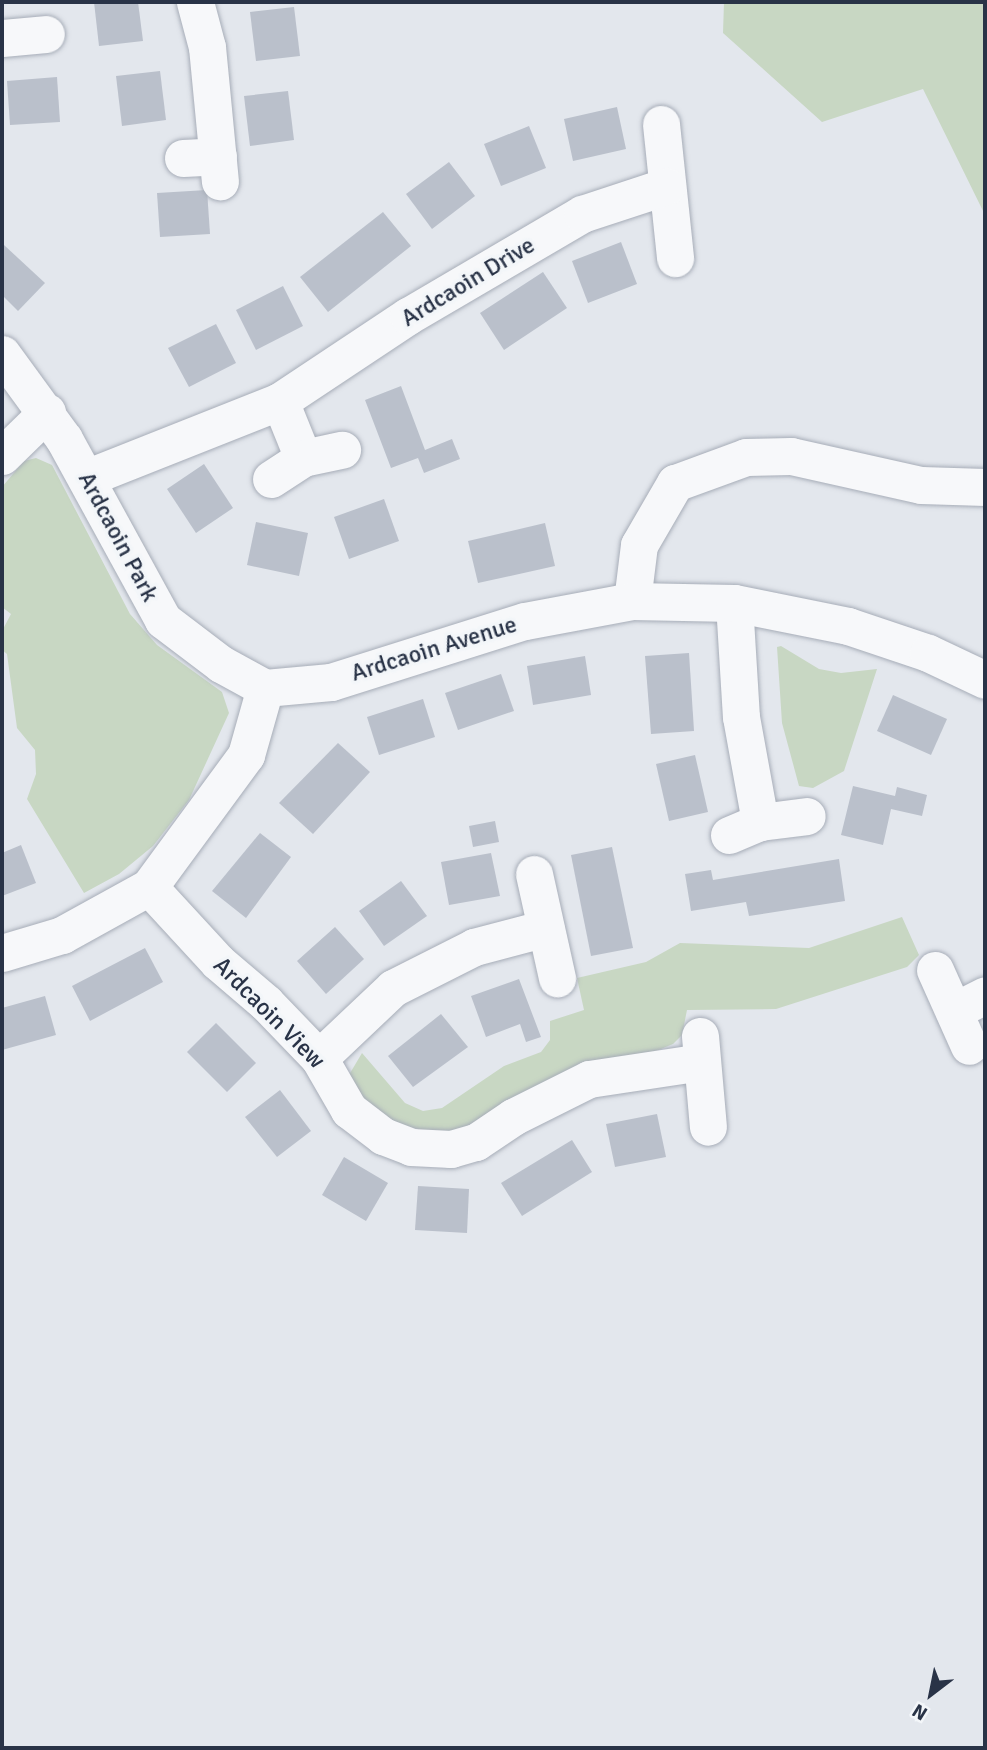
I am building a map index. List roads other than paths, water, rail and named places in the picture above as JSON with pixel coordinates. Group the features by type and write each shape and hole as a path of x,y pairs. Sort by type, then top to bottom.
{"street":[{"path":"195,2 207,47 207,165"},
{"path":"2,38 46,34"},
{"path":"661,124 675,258"},
{"name":"Ardcaoin Drive","path":"86,478 280,401 408,316 582,214 667,186"},
{"name":"Ardcaoin Park","path":"2,355 47,412 163,620 221,664 265,688"},
{"path":"280,401 303,458"},
{"path":"2,456 47,412"},
{"path":"271,479 303,458 342,450"},
{"path":"632,601 639,545 675,483 746,457 791,456 921,485 985,487"},
{"name":"Ardcaoin Avenue","path":"265,688 331,682 525,621 632,601 734,603 848,626 928,653 985,680"},
{"path":"734,603 744,828 807,816"},
{"path":"2,953 62,935 149,887 246,755 265,688"},
{"path":"534,874 557,978"},
{"name":"Ardcaoin View","path":"149,887 218,962 266,1003 319,1058 349,1110 383,1136 411,1147 451,1149 476,1142 513,1117 589,1080 701,1049 708,1127"},
{"path":"319,1058 393,988 474,947 546,928"},
{"path":"935,970 970,1003 969,1046"}]}
